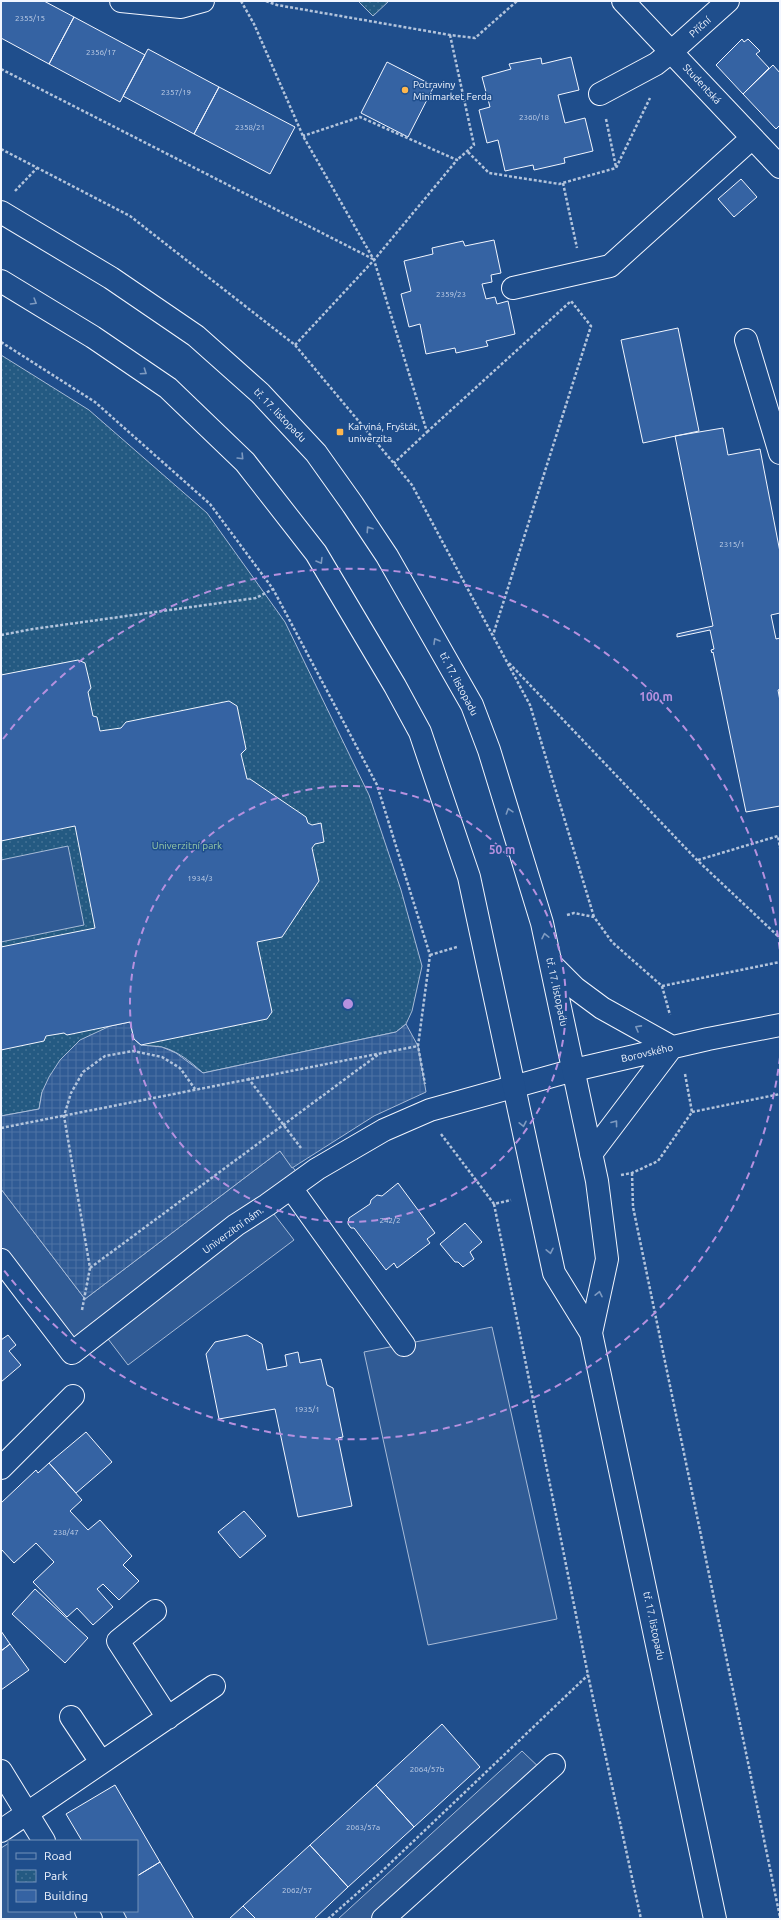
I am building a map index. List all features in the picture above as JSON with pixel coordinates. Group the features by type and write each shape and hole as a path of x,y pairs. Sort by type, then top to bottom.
{"main road":[{"path":"121,1 181,7 203,1"},
{"name":"Studentská","path":"623,1 780,167"},
{"name":"Příční","path":"600,94 656,64 672,52 728,1"},
{"path":"513,288 610,266 752,138"},
{"name":"tř. 17. listopadu","path":"6,204 196,336 260,393 316,453 387,556 472,705 489,750 524,859 542,923 597,1181 607,1259 591,1333"},
{"name":"tř. 17. listopadu","path":"1,281 93,337 168,388 245,462 316,553 395,686 420,732 469,877 554,1273 591,1333 715,1919"},
{"path":"746,340 780,453"},
{"path":"551,964 576,988 602,1008 672,1047 591,1154"},
{"name":"Borovského","path":"514,1086 672,1047 780,1025"},
{"name":"Univerzitní nám.","path":"1,1260 72,1353 236,1225 317,1169 384,1130 430,1110 514,1086"},
{"path":"291,1188 404,1345"},
{"path":"1,1468 72,1396"},
{"path":"155,1610 118,1641 168,1718"},
{"path":"1,1831 214,1686"},
{"path":"71,1717 101,1762"},
{"path":"383,1919 554,1765"},
{"path":"1,1771 43,1840"}],"path":[{"path":"241,1 254,24 303,136 374,260 427,432"},
{"path":"266,1 450,35 475,38 517,1"},
{"path":"295,345 374,260 457,160 468,152 474,145 450,35"},
{"path":"1,69 374,260"},
{"path":"600,94 616,168"},
{"path":"468,152 489,173 559,184 616,168 651,96"},
{"path":"303,136 360,117 457,160"},
{"path":"6,204 37,168"},
{"path":"394,463 571,302 583,272 563,183"},
{"path":"493,636 591,326 571,302"},
{"path":"1,342 95,402 210,504 273,589 377,785 430,955"},
{"path":"1,635 33,629 256,598 273,589"},
{"path":"506,660 697,860 780,938"},
{"path":"697,860 778,836 780,848"},
{"path":"662,986 780,962"},
{"path":"1,1128 248,1078 418,1046"},
{"path":"81,1315 90,1268 64,1116 71,1093 83,1072 105,1056 133,1051 162,1057 180,1068 195,1089"},
{"path":"90,1268 284,1126 380,1053"},
{"path":"248,1078 317,1169"},
{"path":"692,1112 780,1094"},
{"path":"632,1173 633,1207 780,1917"},
{"path":"494,1204 588,1675 641,1919"},
{"path":"328,1919 385,1868 588,1675"}],"green space":[{"path":"358,1 389,1 373,16"},
{"name":"Univerzitní park","path":"1,355 89,410 207,513 285,622 369,795 401,890 422,966 412,1011 406,1024 396,1032 203,1073 189,1061 173,1051 158,1046 139,1045 133,1036 130,1022 110,1026 42,1092 39,1109 1,1116"}],"shaded area":[{"path":"68,846 84,925 1,942 1,860"},
{"path":"130,1022 134,1039 141,1045 162,1047 176,1053 203,1073 396,1032 406,1024 418,1046 426,1092 374,1116 292,1168 280,1151 85,1299 1,1189 1,1116 39,1109 42,1092 49,1077 60,1060 80,1040 110,1026"},
{"path":"280,1151 302,1179 267,1205 294,1240 128,1365 102,1331 72,1353 1,1260 1,1189 85,1299"},
{"path":"492,1327 557,1619 428,1645 364,1352"},
{"path":"522,1751 545,1773 383,1919 338,1919"},
{"path":"8,1844 8,1912 87,1912 91,1919 1,1919 1,1848"}],"building":[{"path":"1,1 44,1 74,17 49,64 1,38"},
{"path":"74,17 145,55 120,102 49,64"},
{"path":"742,39 744,42 748,39 760,51 756,54 769,68 743,94 716,65"},
{"path":"148,49 219,87 194,134 123,96"},
{"path":"571,57 579,90 558,95 565,123 585,118 593,151 564,158 565,163 534,170 533,165 505,171 498,140 487,143 479,110 490,107 482,77 511,69 509,64 541,58 542,64"},
{"path":"387,62 434,86 408,137 361,113"},
{"path":"773,65 780,73 780,125 776,129 743,94"},
{"path":"219,87 295,127 270,174 194,134"},
{"path":"741,179 757,197 734,217 718,199"},
{"path":"494,240 501,273 491,275 492,282 482,284 486,299 495,297 497,304 508,301 515,334 486,341 488,346 456,353 455,348 426,354 420,324 409,327 401,294 411,291 404,261 433,254 432,248 463,241 465,246"},
{"path":"678,328 699,431 643,443 621,340"},
{"path":"723,428 728,455 760,449 780,552 780,613 771,615 776,639 780,638 780,689 778,690 780,701 780,806 746,812 713,652 712,653 711,650 714,649 710,630 677,637 677,634 713,626 675,436"},
{"path":"78,660 85,663 91,688 88,692 93,716 97,717 100,731 121,728 126,722 229,701 237,706 246,749 241,754 247,779 250,779 306,817 308,823 312,825 321,823 324,842 315,844 312,848 319,881 282,937 257,942 272,1012 267,1019 141,1045 134,1039 130,1022 67,1035 64,1033 46,1036 44,1041 1,1050 1,947 95,928 75,826 1,841 1,675"},
{"path":"398,1183 435,1233 427,1239 430,1243 397,1268 394,1263 386,1270 354,1228 351,1228 348,1224 349,1218 370,1204 371,1200 377,1195 382,1196"},
{"path":"465,1223 482,1242 470,1252 474,1259 463,1267 458,1262 455,1262 440,1244"},
{"path":"8,1335 16,1345 9,1351 21,1365 1,1382 1,1340"},
{"path":"247,1335 262,1344 267,1370 287,1366 285,1355 298,1352 300,1363 321,1359 327,1385 333,1388 343,1437 338,1438 352,1506 298,1517 275,1409 219,1419 206,1354 215,1342"},
{"path":"86,1432 112,1462 76,1493 49,1463"},
{"path":"49,1463 82,1500 70,1511 88,1530 100,1520 132,1556 123,1565 139,1581 119,1600 103,1584 97,1589 113,1607 93,1625 77,1608 67,1617 33,1582 54,1562 36,1543 14,1563 1,1549 1,1503 36,1470 38,1473"},
{"path":"244,1511 266,1536 240,1558 218,1532"},
{"path":"35,1589 88,1638 65,1663 12,1614"},
{"path":"1,1631 10,1644 1,1651"},
{"path":"10,1644 29,1670 1,1690 1,1651"},
{"path":"442,1724 480,1767 414,1827 376,1785"},
{"path":"115,1785 160,1862 138,1875 138,1840 81,1840 66,1814"},
{"path":"376,1785 414,1827 348,1887 310,1845"},
{"path":"310,1845 348,1887 314,1919 256,1919 243,1906"},
{"path":"160,1862 194,1919 127,1919 124,1912 138,1912 138,1875"},
{"path":"243,1906 256,1919 229,1919"}],"place":[{"name":"Potraviny Minimarket Ferda","path":"405,90"},
{"name":"Karviná, Fryštát, univerzita","path":"340,432"}]}
